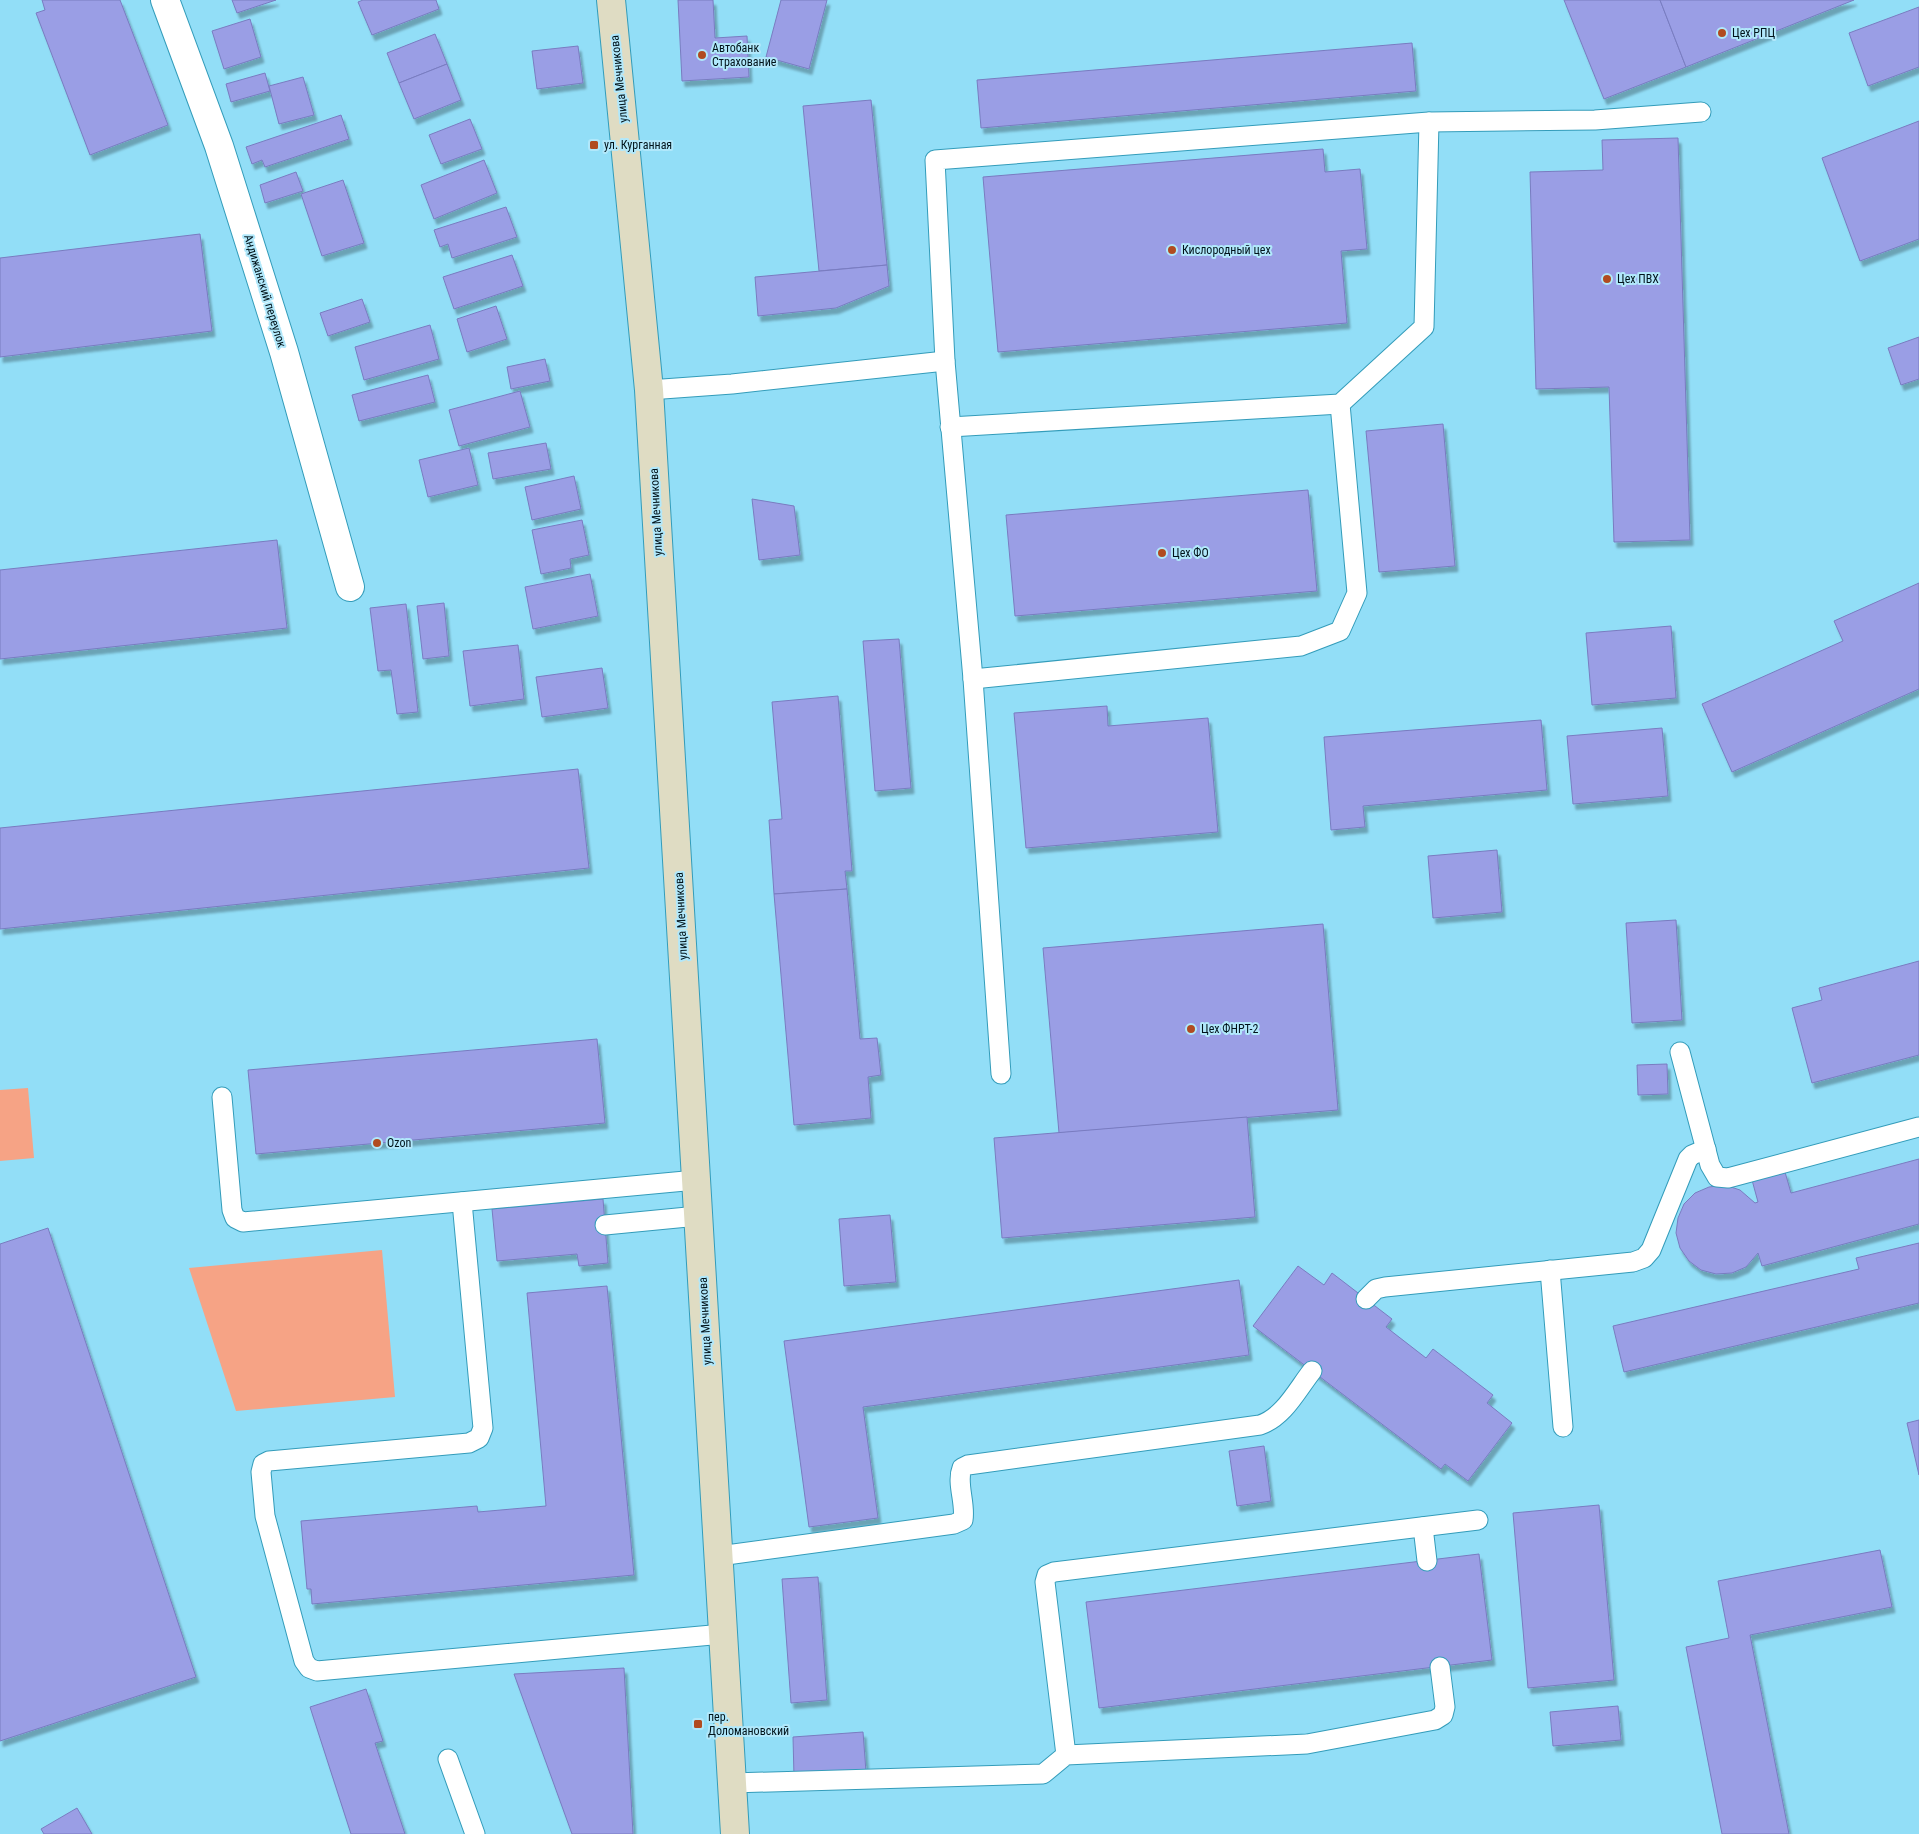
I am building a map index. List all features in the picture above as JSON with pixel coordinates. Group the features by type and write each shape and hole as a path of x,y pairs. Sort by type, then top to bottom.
{"main road":[{"name":"улица Мечникова","path":"611,0 649,390 735,1834"}],"street":[{"name":"Андижанский переулок","path":"165,0 222,156 284,352 350,587"}],"lane":[{"path":"1002,1074 973,679 945,361 935,160 1429,122 1594,120 1701,112"},
{"path":"950,427 1340,404 1424,327 1429,122"},
{"path":"649,390 732,384 945,361"},
{"path":"973,679 1302,646 1340,631 1357,593 1340,404"},
{"path":"1680,1052 1710,1165 1717,1177 1733,1183 1919,1127"},
{"path":"222,1097 232,1210 235,1218 243,1222 696,1180"},
{"path":"1366,1299 1376,1289 1385,1287 1633,1262 1644,1258 1651,1250 1688,1159 1692,1155 1706,1149"},
{"path":"462,1202 482,1428 480,1438 469,1443 270,1461 263,1464 261,1472 265,1516 304,1662 309,1668 317,1671 723,1634"},
{"path":"604,1225 698,1216"},
{"path":"1550,1270 1563,1427"},
{"path":"718,1556 954,1524 963,1520 965,1510 960,1474 962,1468 968,1465 1260,1425 1270,1422 1277,1416 1312,1371"},
{"path":"1066,1755 1045,1582 1047,1575 1054,1572 1478,1520"},
{"path":"1423,1527 1427,1561"},
{"path":"732,1783 1043,1774 1066,1755 1307,1744 1435,1720 1443,1715 1445,1707 1440,1667"},
{"path":"448,1759 475,1834"}],"shaded area":[{"path":"28,1088 34,1158 0,1161 0,1090"},
{"path":"382,1250 395,1397 236,1411 189,1268"}],"building":[{"path":"42,0 120,0 168,125 90,155 36,13 45,10"},
{"path":"232,0 276,0 237,13"},
{"path":"363,0 436,0 439,9 372,35 358,2"},
{"path":"678,0 713,0 715,38 747,36 749,77 682,81"},
{"path":"781,0 827,0 809,69 766,57"},
{"path":"1564,0 1660,0 1686,67 1604,99"},
{"name":"Цех РПЦ","path":"1660,0 1854,0 1686,67"},
{"path":"1919,7 1919,67 1868,86 1849,33"},
{"path":"250,19 261,57 224,69 212,31"},
{"path":"435,34 447,64 399,83 387,53"},
{"path":"1412,43 1416,91 981,128 977,80"},
{"path":"578,46 583,83 537,89 532,51"},
{"path":"447,64 461,100 414,119 399,83"},
{"path":"265,73 270,91 231,102 226,84"},
{"path":"303,77 314,115 279,124 269,86"},
{"path":"871,100 887,265 819,271 803,106"},
{"path":"341,115 349,139 265,167 262,160 252,164 246,147"},
{"path":"470,119 482,149 441,164 429,135"},
{"path":"1919,121 1919,239 1860,261 1822,158"},
{"name":"Цех ПВХ","path":"1678,138 1690,540 1614,542 1609,387 1536,389 1530,172 1603,170 1602,140"},
{"name":"Кислородный цех","path":"1323,149 1325,172 1360,169 1367,249 1341,251 1347,323 998,352 983,177"},
{"path":"484,160 497,193 434,219 421,185"},
{"path":"296,172 303,191 265,203 260,185"},
{"path":"343,180 364,243 322,256 301,194"},
{"path":"506,207 517,237 452,258 448,244 440,247 434,230"},
{"path":"200,234 212,331 0,357 0,258"},
{"path":"512,255 523,286 454,309 443,277"},
{"path":"887,265 889,286 836,308 758,316 755,277"},
{"path":"362,299 370,322 328,336 320,313"},
{"path":"496,306 507,339 467,352 457,319"},
{"path":"430,325 439,359 364,380 355,347"},
{"path":"1919,337 1919,379 1901,385 1888,348"},
{"path":"545,359 550,381 511,389 507,367"},
{"path":"428,375 435,402 359,421 352,395"},
{"path":"520,391 530,427 459,446 449,410"},
{"path":"1443,424 1455,566 1379,572 1366,431"},
{"path":"546,443 551,469 493,479 488,453"},
{"path":"469,448 478,485 428,497 419,460"},
{"path":"574,476 581,509 532,520 525,487"},
{"name":"Цех ФО","path":"1308,490 1317,591 1015,616 1006,515"},
{"path":"752,499 794,506 800,555 759,560"},
{"path":"582,520 589,555 570,559 571,568 541,574 532,530"},
{"path":"277,540 287,628 0,659 0,570"},
{"path":"590,574 598,616 533,629 525,587"},
{"path":"1919,583 1919,689 1732,772 1702,704 1843,641 1834,621"},
{"path":"444,603 449,656 423,659 417,606"},
{"path":"406,604 418,712 397,714 391,670 378,671 370,608"},
{"path":"1671,626 1676,698 1592,705 1586,633"},
{"path":"899,639 911,788 875,791 863,641"},
{"path":"518,645 524,699 470,706 463,651"},
{"path":"602,668 608,708 542,717 536,677"},
{"path":"838,696 852,871 845,871 847,889 774,894 769,820 782,819 772,702"},
{"path":"1107,706 1108,726 1208,718 1218,832 1026,848 1014,713"},
{"path":"1541,720 1547,790 1363,806 1365,827 1331,830 1324,737"},
{"path":"1662,728 1668,796 1573,804 1567,736"},
{"path":"578,769 589,868 0,929 0,828"},
{"path":"1497,850 1502,912 1433,918 1428,856"},
{"path":"847,889 860,1039 877,1038 881,1075 868,1077 871,1118 794,1125 774,894"},
{"path":"1676,920 1682,1020 1632,1023 1626,923"},
{"name":"Цех ФНРТ-2","path":"1323,924 1338,1110 1059,1133 1043,948"},
{"path":"1919,961 1919,1055 1812,1083 1792,1008 1822,1000 1819,988"},
{"path":"597,1039 605,1123 256,1154 248,1070"},
{"path":"1667,1064 1668,1094 1638,1095 1637,1065"},
{"path":"1247,1117 1255,1217 1002,1238 994,1138"},
{"path":"1919,1159 1919,1224 1762,1266 1758,1253 1746,1267 1732,1273 1716,1274 1701,1270 1689,1261 1680,1248 1676,1233 1678,1218 1684,1204 1695,1193 1709,1187 1725,1185 1740,1190 1755,1203 1758,1202 1752,1180 1785,1172 1791,1193"},
{"path":"603,1199 608,1263 579,1266 577,1254 497,1261 492,1209"},
{"path":"890,1215 896,1282 844,1286 839,1219"},
{"path":"48,1228 196,1677 0,1741 0,1244"},
{"path":"1919,1243 1919,1303 1624,1372 1613,1326 1859,1269 1856,1258"},
{"path":"1298,1266 1324,1285 1332,1273 1392,1319 1386,1327 1426,1358 1433,1349 1493,1395 1487,1403 1512,1423 1468,1481 1445,1464 1441,1469 1253,1326"},
{"path":"1239,1280 1249,1355 863,1407 878,1518 809,1527 784,1341"},
{"path":"607,1286 634,1575 312,1604 311,1589 307,1589 301,1521 477,1506 478,1512 546,1506 527,1293"},
{"path":"1919,1420 1919,1475 1907,1423"},
{"path":"1264,1446 1271,1501 1237,1506 1229,1451"},
{"path":"1599,1505 1614,1680 1528,1688 1513,1513"},
{"path":"1880,1550 1892,1607 1750,1635 1789,1834 1722,1834 1686,1647 1729,1638 1718,1581"},
{"path":"1479,1554 1492,1660 1099,1708 1086,1602"},
{"path":"818,1577 827,1700 791,1703 782,1579"},
{"path":"624,1668 633,1834 572,1834 514,1674"},
{"path":"366,1689 383,1741 375,1743 405,1834 351,1834 310,1707"},
{"path":"1618,1706 1621,1740 1553,1746 1550,1712"},
{"path":"863,1732 866,1772 794,1777 793,1737"},
{"path":"77,1808 92,1834 44,1834 41,1829"}],"place":[{"name":"Цех РПЦ","path":"1722,33"},
{"name":"Автобанк Страхование","path":"702,55"},
{"name":"ул. Курганная","path":"594,145"},
{"name":"Кислородный цех","path":"1172,250"},
{"name":"Цех ПВХ","path":"1607,279"},
{"name":"Цех ФО","path":"1162,553"},
{"name":"Цех ФНРТ-2","path":"1191,1029"},
{"name":"Ozon","path":"377,1143"},
{"name":"пер. Доломановский","path":"698,1724"}]}
